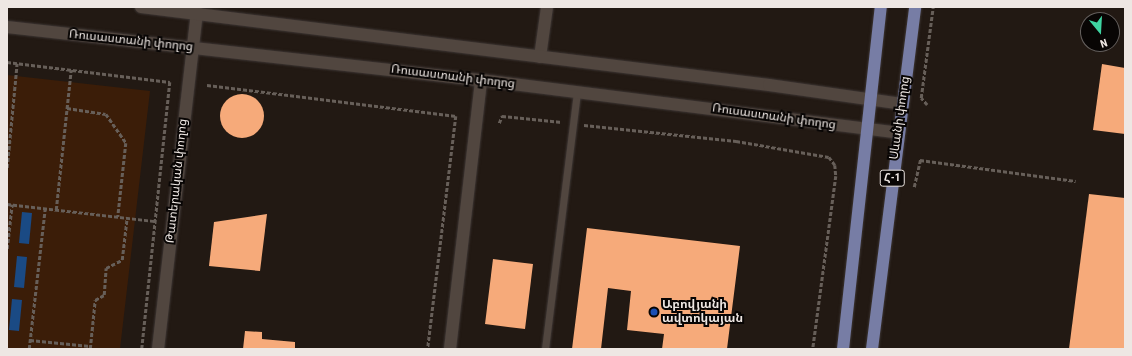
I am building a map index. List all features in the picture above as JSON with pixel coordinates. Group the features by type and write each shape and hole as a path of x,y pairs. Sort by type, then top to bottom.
{"main road":[{"path":"141,7 197,10 540,57 902,104"},
{"path":"540,57 547,7"},
{"name":"Հ-1","path":"843,349 880,7"},
{"name":"Սևանի փողոց","path":"872,349 915,7"},
{"name":"Թատերական փողոց","path":"158,349 197,10"},
{"name":"Ռուսաստանի փողոց","path":"7,27 481,80 898,134"},
{"path":"450,349 481,80"}],"lane":[{"path":"545,349 577,92"}],"path":[{"path":"927,105 921,98 933,7"},
{"path":"7,62 170,82 142,349"},
{"path":"7,168 17,64"},
{"path":"56,210 71,70"},
{"path":"207,85 456,116 428,349"},
{"path":"7,105 13,105"},
{"path":"67,108 106,114 126,143 118,217"},
{"path":"499,123 502,116 572,123 736,141 829,157 835,165 836,176 813,349"},
{"path":"914,187 920,160 1076,181"},
{"path":"7,204 155,221"},
{"path":"7,249 12,204"},
{"path":"29,349 45,208"},
{"path":"30,340 90,348 95,300 104,295 106,268 122,260 127,218"}],"shaded area":[{"path":"7,75 150,91 120,349 7,349"}],"water":[{"path":"22,212 32,213 29,244 19,243"},
{"path":"17,256 27,257 24,288 14,287"},
{"path":"12,299 22,300 19,331 9,330"}],"building":[{"path":"1102,64 1125,68 1125,134 1093,130"},
{"path":"238,94 246,94 258,100 264,112 264,120 258,132 246,138 238,138 226,132 220,120 220,112 226,100"},
{"path":"1089,194 1125,198 1125,349 1069,349"},
{"path":"267,214 260,271 209,266 214,222"},
{"path":"587,228 740,246 727,349 662,349 664,334 627,330 631,291 608,288 601,349 572,349"},
{"path":"493,259 533,264 525,329 485,324"},
{"path":"245,331 262,332 262,339 295,342 295,349 243,349"}],"place":[{"name":"Աբովյանի ավտոկայան","path":"654,312"}]}
